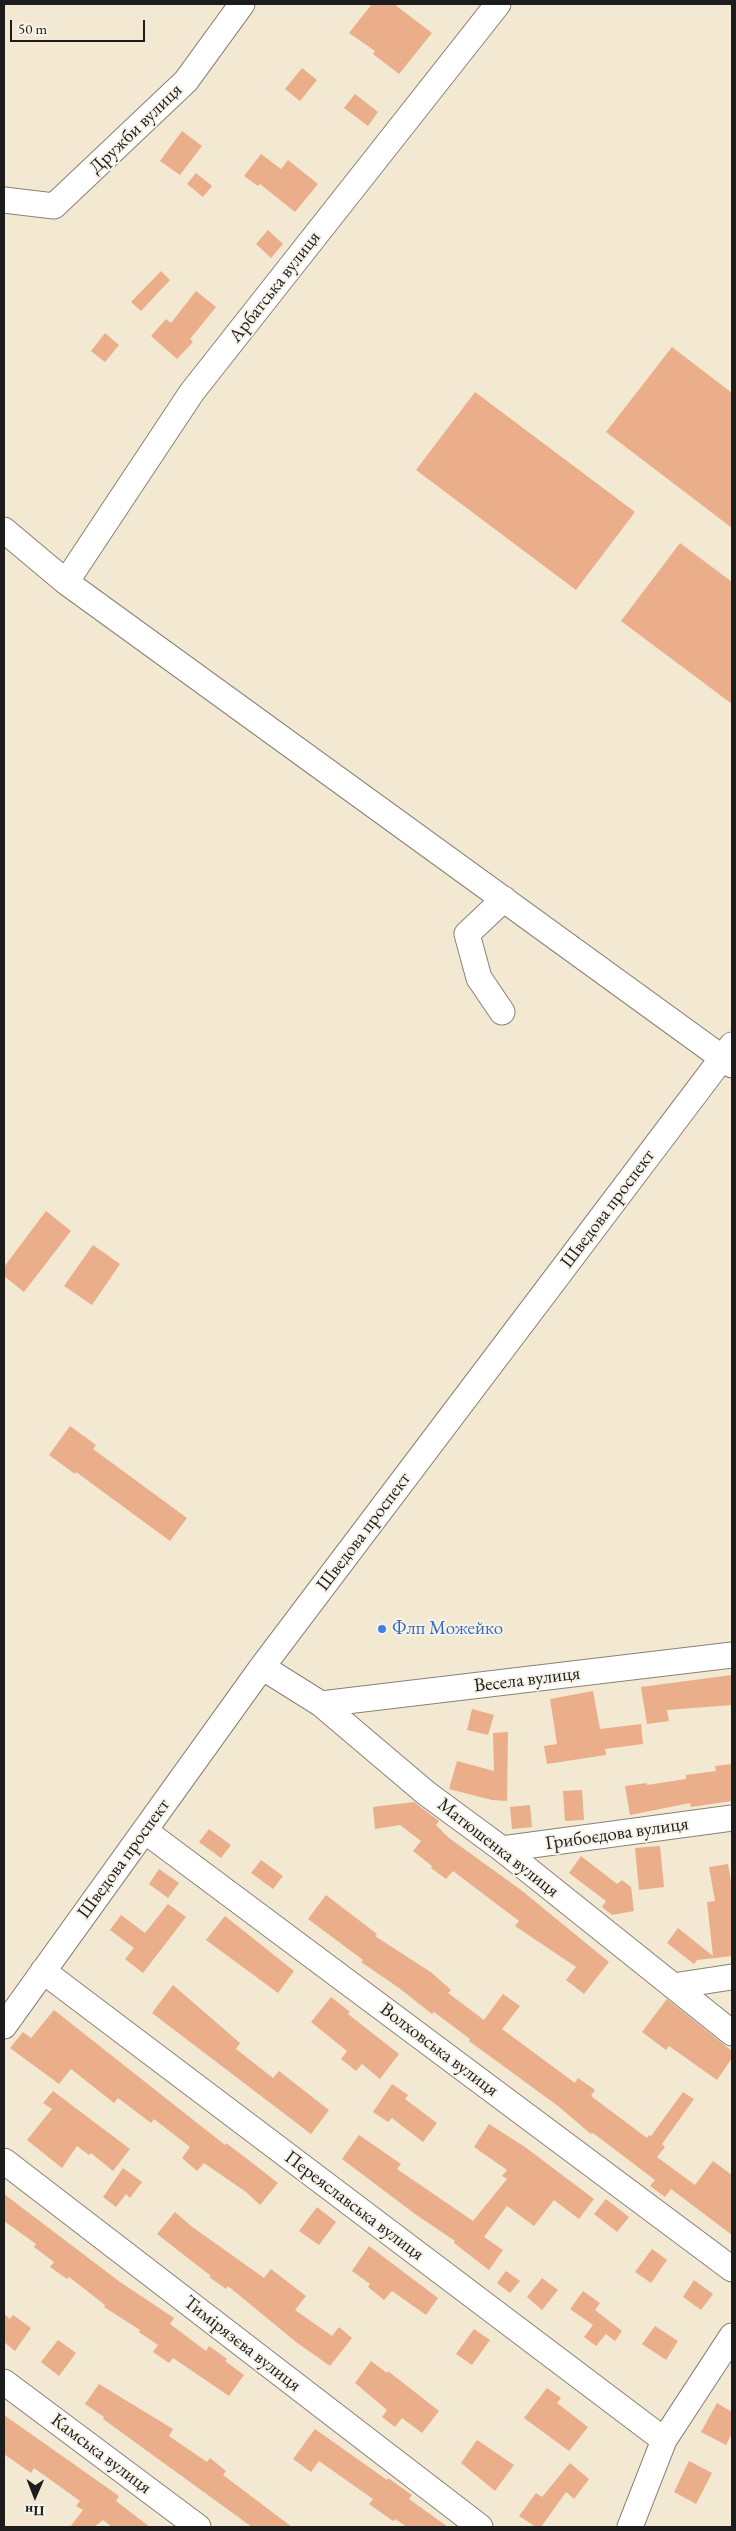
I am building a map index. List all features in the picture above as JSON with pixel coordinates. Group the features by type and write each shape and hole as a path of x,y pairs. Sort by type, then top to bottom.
{"street":[{"name":"Дружби вулиця","path":"4,200 54,206 186,82 242,4"},
{"name":"Арбатська вулиця","path":"66,582 192,392 498,4"},
{"path":"4,530 66,582 504,898 729,1056"},
{"path":"502,1012 479,978 467,934 504,898"},
{"name":"Шведова проспект","path":"4,2026 262,1667 729,1056"},
{"name":"Весела вулиця","path":"321,1704 732,1655"},
{"name":"Матюшенка вулиця","path":"262,1667 321,1704 426,1793 502,1849 732,2033"},
{"name":"Грибоєдова вулиця","path":"502,1849 732,1818"},
{"name":"Волховська вулиця","path":"145,1830 732,2269"},
{"name":"Переяславська вулиця","path":"43,1971 664,2440"},
{"path":"673,1986 732,1977"},
{"name":"Тимірязєва вулиця","path":"4,2161 480,2527"},
{"path":"630,2527 664,2440 732,2336"},
{"name":"Камська вулиця","path":"4,2382 198,2527"}],"building":[{"path":"372,4 394,4 432,33 399,74 373,54 375,51 349,33"},
{"path":"302,68 317,80 300,101 285,89"},
{"path":"355,94 378,112 368,126 344,108"},
{"path":"182,131 202,146 180,175 160,161"},
{"path":"261,154 281,169 288,160 318,184 295,212 260,184 258,186 244,176"},
{"path":"196,173 212,186 203,197 187,184"},
{"path":"268,230 283,244 271,258 256,244"},
{"path":"161,271 170,280 141,311 131,302"},
{"path":"196,291 216,307 190,339 193,342 177,359 151,336 166,319 171,323"},
{"path":"105,333 119,345 105,362 91,351"},
{"path":"672,347 732,393 732,528 606,432"},
{"path":"475,392 635,512 576,590 416,470"},
{"path":"680,543 732,582 732,704 621,621"},
{"path":"46,1211 71,1231 24,1292 4,1276 4,1267"},
{"path":"93,1245 120,1264 92,1305 64,1286"},
{"path":"70,1426 96,1445 93,1449 187,1518 170,1541 76,1472 75,1474 49,1455"},
{"path":"732,1675 732,1705 667,1710 669,1721 647,1724 641,1687"},
{"path":"593,1691 600,1729 641,1724 643,1744 605,1749 606,1755 547,1764 544,1746 557,1744 550,1699"},
{"path":"472,1709 494,1715 488,1735 467,1730"},
{"path":"508,1732 507,1801 492,1800 449,1789 457,1761 494,1771 493,1733"},
{"path":"732,1764 732,1801 691,1807 690,1803 630,1815 625,1786 647,1783 647,1785 686,1779 686,1775 716,1771 715,1766"},
{"path":"582,1790 584,1820 565,1821 563,1791"},
{"path":"414,1802 439,1821 436,1825 449,1838 521,1890 609,1962 584,1994 566,1980 576,1967 515,1926 519,1921 453,1871 446,1879 431,1868 432,1866 413,1851 421,1841 400,1825 375,1829 373,1807"},
{"path":"530,1805 532,1827 512,1829 510,1807"},
{"path":"209,1829 231,1845 221,1858 199,1842"},
{"path":"660,1846 664,1887 639,1890 635,1848"},
{"path":"581,1856 617,1884 622,1880 631,1887 634,1911 612,1915 602,1907 606,1901 569,1873"},
{"path":"261,1860 283,1876 273,1889 251,1873"},
{"path":"728,1864 732,1888 732,1956 697,1960 694,1964 667,1943 678,1928 713,1956 707,1902 715,1901 709,1867"},
{"path":"159,1869 179,1883 168,1898 149,1884"},
{"path":"326,1895 377,1934 375,1936 432,1973 451,1990 448,1993 484,2020 503,1994 520,2006 502,2029 575,2083 578,2078 595,2090 591,2096 647,2138 649,2135 651,2136 683,2092 694,2099 662,2144 665,2147 657,2157 695,2185 713,2161 732,2175 732,2235 671,2189 665,2197 650,2186 655,2180 593,2133 591,2134 558,2106 469,2041 470,2039 434,2012 432,2014 361,1962 363,1960 308,1919"},
{"path":"168,1904 186,1917 143,1973 125,1959 134,1948 110,1930 121,1915 145,1933"},
{"path":"225,1916 294,1971 278,1993 206,1940"},
{"path":"173,1985 240,2043 236,2049 273,2078 279,2071 329,2110 311,2134 152,2013"},
{"path":"331,1997 350,2012 348,2014 399,2054 380,2079 362,2064 356,2071 341,2059 347,2051 311,2022"},
{"path":"667,1999 732,2051 732,2058 717,2080 669,2046 666,2050 642,2032"},
{"path":"54,2010 225,2145 226,2143 278,2183 260,2205 246,2192 204,2163 197,2171 182,2158 190,2147 154,2119 151,2123 118,2098 114,2103 71,2069 59,2084 10,2048 23,2032 31,2038"},
{"path":"392,2084 408,2095 405,2099 437,2123 423,2142 392,2118 388,2122 373,2112"},
{"path":"53,2091 130,2149 113,2171 91,2153 89,2155 77,2146 62,2168 27,2140 52,2109 43,2103"},
{"path":"489,2124 525,2147 594,2199 579,2219 554,2200 534,2226 507,2206 484,2237 503,2250 489,2270 454,2243 455,2241 415,2214 342,2159 359,2135 401,2164 397,2169 473,2221 507,2179 502,2176 507,2170 474,2147"},
{"path":"123,2168 142,2182 130,2198 126,2194 116,2207 103,2197"},
{"path":"4,2194 120,2282 174,2318 170,2324 206,2351 209,2346 227,2359 225,2361 244,2375 229,2396 173,2358 169,2363 153,2352 158,2345 139,2332 140,2330 104,2307 105,2305 69,2277 67,2279 50,2267 54,2262 34,2247 36,2244 4,2221"},
{"path":"606,2199 629,2217 617,2232 594,2214"},
{"path":"317,2207 336,2222 319,2245 299,2231"},
{"path":"175,2212 191,2226 264,2278 271,2269 306,2296 295,2310 332,2336 339,2327 352,2338 330,2366 296,2342 228,2286 226,2289 209,2277 211,2276 157,2234"},
{"path":"369,2246 438,2298 426,2315 392,2291 384,2300 368,2287 370,2284 352,2271"},
{"path":"652,2249 667,2260 651,2283 635,2272"},
{"path":"506,2271 520,2281 510,2293 497,2283"},
{"path":"542,2278 558,2290 542,2310 527,2297"},
{"path":"694,2280 713,2294 701,2310 683,2297"},
{"path":"583,2291 600,2303 595,2310 622,2331 615,2341 606,2334 596,2346 584,2337 593,2325 570,2309"},
{"path":"4,2314 10,2319 13,2315 31,2328 15,2351 4,2342"},
{"path":"655,2326 678,2341 666,2360 642,2344"},
{"path":"474,2329 490,2340 472,2365 456,2354"},
{"path":"58,2340 76,2353 59,2376 41,2362"},
{"path":"371,2361 387,2373 388,2371 439,2411 422,2433 402,2418 395,2427 382,2417 387,2410 355,2383"},
{"path":"99,2384 173,2429 169,2436 207,2462 210,2458 226,2471 223,2475 292,2527 252,2527 103,2419 104,2417 85,2404"},
{"path":"547,2388 561,2398 557,2403 588,2427 569,2451 524,2418"},
{"path":"717,2403 732,2412 732,2433 726,2445 701,2432"},
{"path":"4,2415 119,2496 116,2501 150,2527 112,2527 103,2520 94,2527 70,2527 83,2510 76,2506 80,2501 34,2468 31,2473 4,2454"},
{"path":"315,2429 387,2480 388,2478 412,2495 409,2499 448,2527 407,2527 395,2519 393,2521 369,2504 373,2499 319,2461 311,2472 293,2459"},
{"path":"477,2440 514,2465 495,2491 461,2463"},
{"path":"689,2461 712,2473 696,2504 674,2492"},
{"path":"570,2463 589,2479 574,2499 566,2492 541,2527 536,2527 519,2516 536,2493 542,2497"}],"place":[{"name":"Флп Можейко","path":"382,1629"}]}
